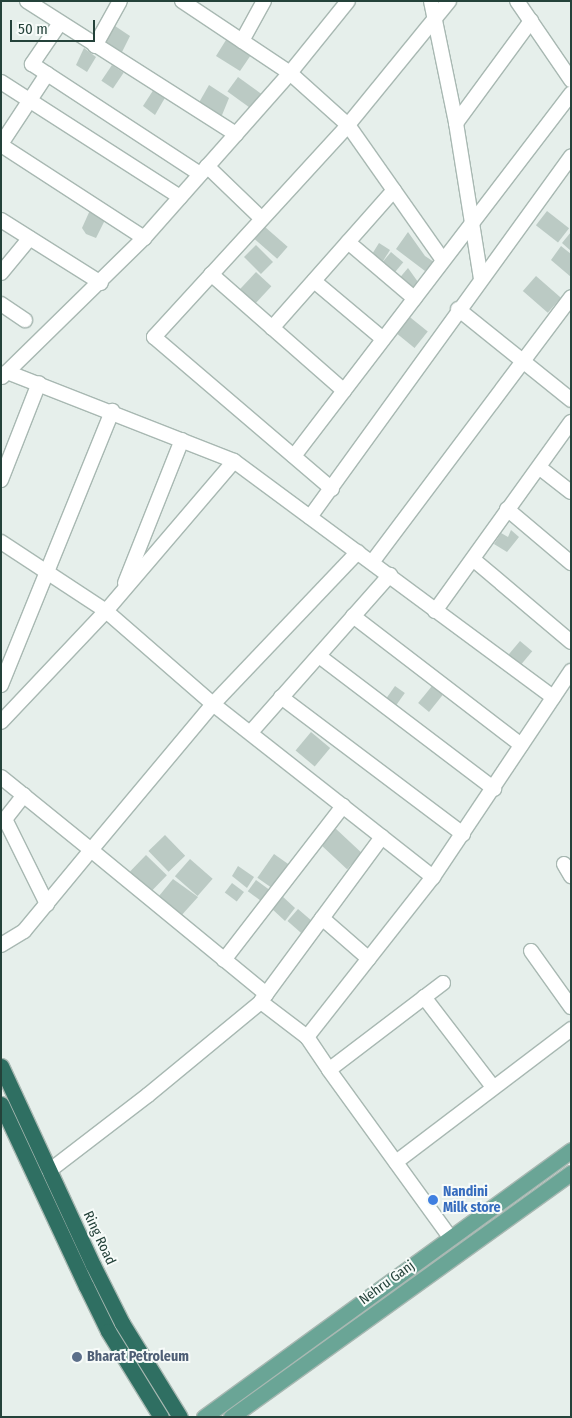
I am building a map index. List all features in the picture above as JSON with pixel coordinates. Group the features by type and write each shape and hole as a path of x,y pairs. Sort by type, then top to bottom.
{"highway":[{"name":"Ring Road","path":"1,1066 122,1323 180,1417"},
{"path":"1,1104 101,1316 161,1417"}],"main road":[{"name":"Nehru Ganj","path":"204,1417 571,1150"},
{"name":"Nehru Ganj","path":"231,1417 571,1173"}],"street":[{"path":"27,1 236,134"},
{"path":"95,46 120,1"},
{"path":"182,1 290,73 348,125 443,260"},
{"path":"242,41 264,1"},
{"path":"431,1 456,123 469,224 481,280"},
{"path":"332,489 154,337 348,125 433,18 449,1"},
{"path":"517,1 571,80"},
{"path":"4,375 101,283 144,238 290,73 343,2"},
{"path":"456,123 531,21"},
{"path":"60,23 32,64 204,170 262,219"},
{"path":"47,74 1,144 144,238"},
{"path":"1,82 180,197"},
{"path":"294,456 469,224 571,94"},
{"path":"310,517 332,489 458,309 571,157"},
{"path":"272,328 394,190"},
{"path":"1,220 101,283"},
{"path":"1,273 30,238"},
{"path":"348,242 414,298"},
{"path":"211,274 344,390"},
{"path":"314,281 383,339"},
{"path":"373,561 571,298"},
{"path":"1,304 25,320"},
{"path":"458,309 571,400"},
{"path":"4,375 38,382 234,461 373,561 434,611 553,697"},
{"path":"1,480 38,382"},
{"path":"1,685 49,573 112,411"},
{"path":"434,611 474,560 507,509 540,468 571,422"},
{"path":"121,594 182,440"},
{"path":"1,722 106,611 234,461"},
{"path":"540,468 571,492"},
{"path":"507,509 571,563"},
{"path":"1,542 106,611 213,704 433,877"},
{"path":"1,945 24,931 213,704 358,552"},
{"path":"474,560 571,642"},
{"path":"251,732 390,575"},
{"path":"353,616 521,745"},
{"path":"319,656 494,789"},
{"path":"307,1037 433,877 494,789 571,671"},
{"path":"282,697 462,834"},
{"path":"1,777 224,960 307,1037 450,1237"},
{"path":"24,795 5,819 47,904"},
{"path":"224,960 343,806"},
{"path":"49,1171 148,1096 264,998 382,837"},
{"path":"322,918 369,959"},
{"path":"531,951 571,1007"},
{"path":"329,1070 443,983"},
{"path":"424,998 493,1087"},
{"path":"396,1162 571,1029"}],"building":[{"path":"112,24 130,36 119,58 102,43"},
{"path":"226,40 253,52 240,71 216,56"},
{"path":"84,48 96,57 87,72 76,65"},
{"path":"112,65 124,73 113,89 101,81"},
{"path":"238,77 261,94 251,109 227,92"},
{"path":"209,85 229,98 220,120 197,106"},
{"path":"154,89 166,96 155,115 143,106"},
{"path":"91,208 106,218 96,238 86,234 82,228"},
{"path":"547,211 569,228 558,242 536,225"},
{"path":"265,227 288,247 277,259 255,239"},
{"path":"408,232 425,256 434,262 425,271 396,249"},
{"path":"571,232 571,251 562,243"},
{"path":"379,243 390,250 382,263 371,257"},
{"path":"256,245 273,262 261,274 244,257"},
{"path":"561,246 571,254 571,277 551,260"},
{"path":"391,252 403,262 392,276 379,266"},
{"path":"408,268 418,282 410,291 397,281"},
{"path":"256,272 271,286 252,307 237,292"},
{"path":"536,276 561,298 548,313 523,291"},
{"path":"406,314 428,332 415,348 393,330"},
{"path":"511,530 519,537 507,552 494,544 501,533 508,537"},
{"path":"520,641 532,651 519,667 507,656"},
{"path":"395,686 405,693 396,706 386,699"},
{"path":"432,686 443,695 429,712 418,703"},
{"path":"311,732 330,748 315,766 296,750"},
{"path":"335,828 362,853 347,869 320,844"},
{"path":"165,835 185,856 169,872 148,851"},
{"path":"274,854 290,865 273,889 257,878"},
{"path":"146,855 167,875 151,892 130,872"},
{"path":"190,859 213,879 198,896 175,876"},
{"path":"238,866 254,877 247,888 232,876"},
{"path":"173,879 198,897 180,917 159,896"},
{"path":"256,880 271,891 263,902 248,891"},
{"path":"232,883 244,892 237,902 225,893"},
{"path":"281,895 295,908 285,921 271,908"},
{"path":"298,909 313,922 303,934 288,921"}],"place":[{"name":"Nandini Milk store","path":"433,1200"},
{"name":"Bharat Petroleum","path":"77,1357"}]}
